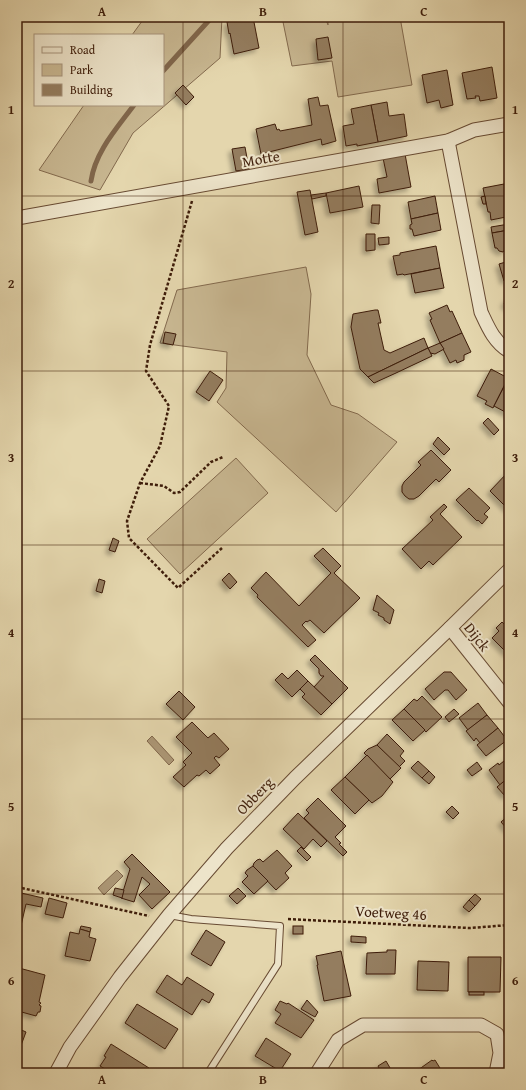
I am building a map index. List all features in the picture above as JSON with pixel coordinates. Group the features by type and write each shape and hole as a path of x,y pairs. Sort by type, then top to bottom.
{"street":[{"name":"Motte","path":"17,218 448,141 474,130 509,124"},
{"path":"448,141 481,312 489,331 503,347 509,351"},
{"name":"Obberg","path":"57,1073 70,1047 120,977 169,915 228,848 295,778 509,570"},
{"name":"Dijck","path":"450,628 509,702"},
{"path":"317,1073 338,1040 363,1025 480,1025 497,1034 500,1053 496,1073"}],"lane":[{"path":"169,915 191,919 280,926 278,964 208,1073"}],"path":[{"path":"196,187 150,345 146,370 169,406 160,446 140,483 127,521 129,538 178,588 222,548"},
{"path":"140,483 164,486 174,493 180,492 211,462 223,457"},
{"path":"17,887 152,916 169,915"},
{"name":"Voetweg 46","path":"280,926 280,920 302,919 470,928 509,925"}],"green space":[{"path":"145,17 222,17 220,58 133,133 100,190 39,170 83,106 164,106 164,34 133,34"},
{"path":"282,17 325,17 328,25 328,17 400,17 412,85 338,97 332,61 292,66"},
{"path":"306,267 311,294 307,355 331,405 358,414 397,442 336,512 217,402 226,388 227,352 160,343 177,290"},
{"path":"236,458 268,493 180,574 147,539"}],"shaded area":[{"path":"152,736 174,760 169,765 147,741"},
{"path":"117,870 123,876 104,895 98,888"}],"building":[{"path":"253,17 259,48 234,54 227,22"},
{"path":"328,37 332,58 318,60 316,39"},
{"path":"492,67 497,98 480,101 479,96 475,96 476,98 467,99 462,73"},
{"path":"447,70 453,105 441,108 439,100 427,103 422,75"},
{"path":"183,85 194,97 186,105 175,93"},
{"path":"318,97 320,106 328,105 336,141 322,145 321,139 261,154 256,129 275,124 277,130 279,129 280,131 312,125 308,99"},
{"path":"387,102 389,116 404,114 407,136 378,142 371,105"},
{"path":"371,105 378,142 357,146 357,144 346,146 343,126 354,124 351,109"},
{"path":"245,147 249,169 236,171 232,149"},
{"path":"405,154 411,187 379,193 377,179 387,177 383,158"},
{"path":"504,184 509,209 505,210 506,217 491,220 483,188"},
{"path":"359,186 363,207 330,213 326,193"},
{"path":"310,190 318,232 305,235 297,192"},
{"path":"326,193 326,196 312,199 311,195"},
{"path":"435,196 438,213 411,219 408,202"},
{"path":"485,196 486,204 483,204 481,197"},
{"path":"372,205 380,205 379,224 371,223"},
{"path":"438,213 441,230 414,236 412,229 410,229 410,225 412,224 411,219"},
{"path":"509,224 509,230 492,233 491,227"},
{"path":"509,230 509,248 506,248 503,252 499,251 495,248 492,233"},
{"path":"366,234 375,234 375,250 366,251"},
{"path":"389,237 389,244 379,245 378,238"},
{"path":"436,246 440,268 397,275 393,256 400,255 400,253"},
{"path":"509,261 509,279 504,281 499,264"},
{"path":"440,268 444,288 415,293 411,274"},
{"path":"509,297 509,308 504,304"},
{"path":"447,305 450,312 452,311 462,333 440,343 430,320 432,319 429,313"},
{"path":"378,310 381,323 378,323 384,350 390,353 424,338 428,348 368,377 360,369 351,327 353,314"},
{"path":"165,332 176,334 173,345 163,343"},
{"path":"462,333 471,352 464,355 464,360 457,363 456,360 450,363 440,343"},
{"path":"440,343 444,349 435,354 430,353 428,348"},
{"path":"428,348 432,356 374,383 368,377"},
{"path":"491,369 508,378 493,408 485,404 487,401 477,396"},
{"path":"210,371 223,380 209,401 196,392"},
{"path":"509,377 509,414 494,406"},
{"path":"488,418 499,430 494,435 483,423"},
{"path":"438,437 450,449 444,455 433,444"},
{"path":"431,450 451,470 439,482 436,479 419,496 414,499 409,499 402,492 402,486 404,482 421,465 418,462"},
{"path":"509,471 509,510 490,491"},
{"path":"469,488 490,508 484,514 488,517 482,524 456,500"},
{"path":"444,504 447,507 440,514 462,537 433,565 429,561 421,569 402,549 433,520 430,517"},
{"path":"113,538 119,541 115,552 109,550"},
{"path":"323,548 341,566 334,573 360,598 324,633 310,620 307,622 306,621 302,625 316,640 308,647 257,597 258,595 251,588 266,572 299,606 331,573 314,556"},
{"path":"229,573 237,582 230,589 222,580"},
{"path":"99,579 105,581 102,593 96,591"},
{"path":"377,595 394,610 390,624 378,615 379,613 373,610"},
{"path":"502,622 505,625 509,622 509,655 492,638 499,631 496,628"},
{"path":"315,655 348,688 332,704 314,687 324,676 321,676 319,669 310,660"},
{"path":"297,670 308,681 292,697 275,680 282,673 288,679"},
{"path":"444,672 451,672 467,690 456,700 448,690 445,690 434,700 425,689"},
{"path":"308,681 332,704 321,715 302,697 305,694 300,689"},
{"path":"179,691 195,707 183,720 166,704"},
{"path":"422,696 442,717 426,732 404,709 414,699 417,701"},
{"path":"478,703 487,715 468,730 459,718"},
{"path":"404,709 425,730 413,741 392,720"},
{"path":"454,709 459,714 449,722 445,717"},
{"path":"487,715 498,728 480,743 476,738 474,741 466,731"},
{"path":"192,722 208,738 214,733 229,749 219,758 216,756 214,758 220,765 210,774 206,770 199,776 197,775 184,787 173,777 186,765 183,762 192,753 176,737"},
{"path":"498,728 507,740 486,756 477,745"},
{"path":"387,734 404,751 400,756 405,761 399,767 377,745"},
{"path":"377,745 401,768 390,779 364,753 368,749"},
{"path":"367,755 393,782 382,796 372,803 345,777"},
{"path":"509,757 509,777 500,785 489,770 498,763 499,765"},
{"path":"418,761 429,771 422,778 411,768"},
{"path":"477,762 482,769 472,776 467,770"},
{"path":"429,771 435,777 429,784 422,778"},
{"path":"345,777 369,800 355,814 331,790"},
{"path":"509,777 509,794 505,796 497,787"},
{"path":"318,798 346,826 335,837 341,843 339,844 347,852 343,856 304,818 309,813 306,810"},
{"path":"452,806 459,813 453,819 446,812"},
{"path":"298,813 327,841 321,847 313,839 304,849 283,829"},
{"path":"509,815 509,831 501,822"},
{"path":"301,847 311,857 307,861 297,851"},
{"path":"277,850 292,866 285,873 289,878 276,890 253,866 257,860 260,859 263,862"},
{"path":"132,854 170,892 152,909 139,895 150,884 142,877 134,902 121,898 130,869 124,862"},
{"path":"253,866 268,881 254,894 242,882 248,876 245,873 247,870"},
{"path":"115,888 124,890 122,898 113,895"},
{"path":"238,888 246,896 237,904 229,896"},
{"path":"17,892 43,898 41,907 26,904 17,943"},
{"path":"475,894 481,899 475,906 469,900"},
{"path":"49,898 67,903 63,918 45,914"},
{"path":"469,900 475,906 469,912 463,907"},
{"path":"81,926 91,928 90,932 80,929"},
{"path":"293,926 303,926 303,934 293,934"},
{"path":"80,929 90,932 89,937 96,939 90,961 65,956 70,932 79,934"},
{"path":"206,930 225,942 211,966 191,954"},
{"path":"351,936 366,937 366,943 351,942"},
{"path":"387,950 396,950 395,974 366,974 367,953 387,952"},
{"path":"341,951 351,996 324,1001 316,956"},
{"path":"468,957 501,957 500,992 468,992"},
{"path":"418,961 449,962 448,991 417,990"},
{"path":"19,968 45,975 39,1002 41,1003 39,1005 41,1006 40,1012 38,1012 36,1016 18,1011 21,998 17,998 20,981 17,980"},
{"path":"167,975 182,985 187,977 214,994 209,1003 202,999 192,1015 156,992"},
{"path":"469,992 484,992 484,995 469,995"},
{"path":"307,1000 318,1012 315,1017 301,1009"},
{"path":"280,1001 287,1004 288,1003 314,1020 301,1038 275,1023 281,1014 275,1010"},
{"path":"137,1004 178,1029 165,1049 125,1023"},
{"path":"17,1028 26,1032 17,1056"},
{"path":"266,1038 291,1054 280,1071 255,1056"},
{"path":"111,1044 149,1068 146,1073 112,1073 100,1066 106,1057 104,1056"},
{"path":"432,1060 435,1060 443,1073 420,1073 418,1070"},
{"path":"386,1061 393,1073 370,1073 379,1068 378,1066"}],"waterway":[{"path":"164,70 212,17"},
{"path":"91,181 93,170 102,150 133,106"}]}
